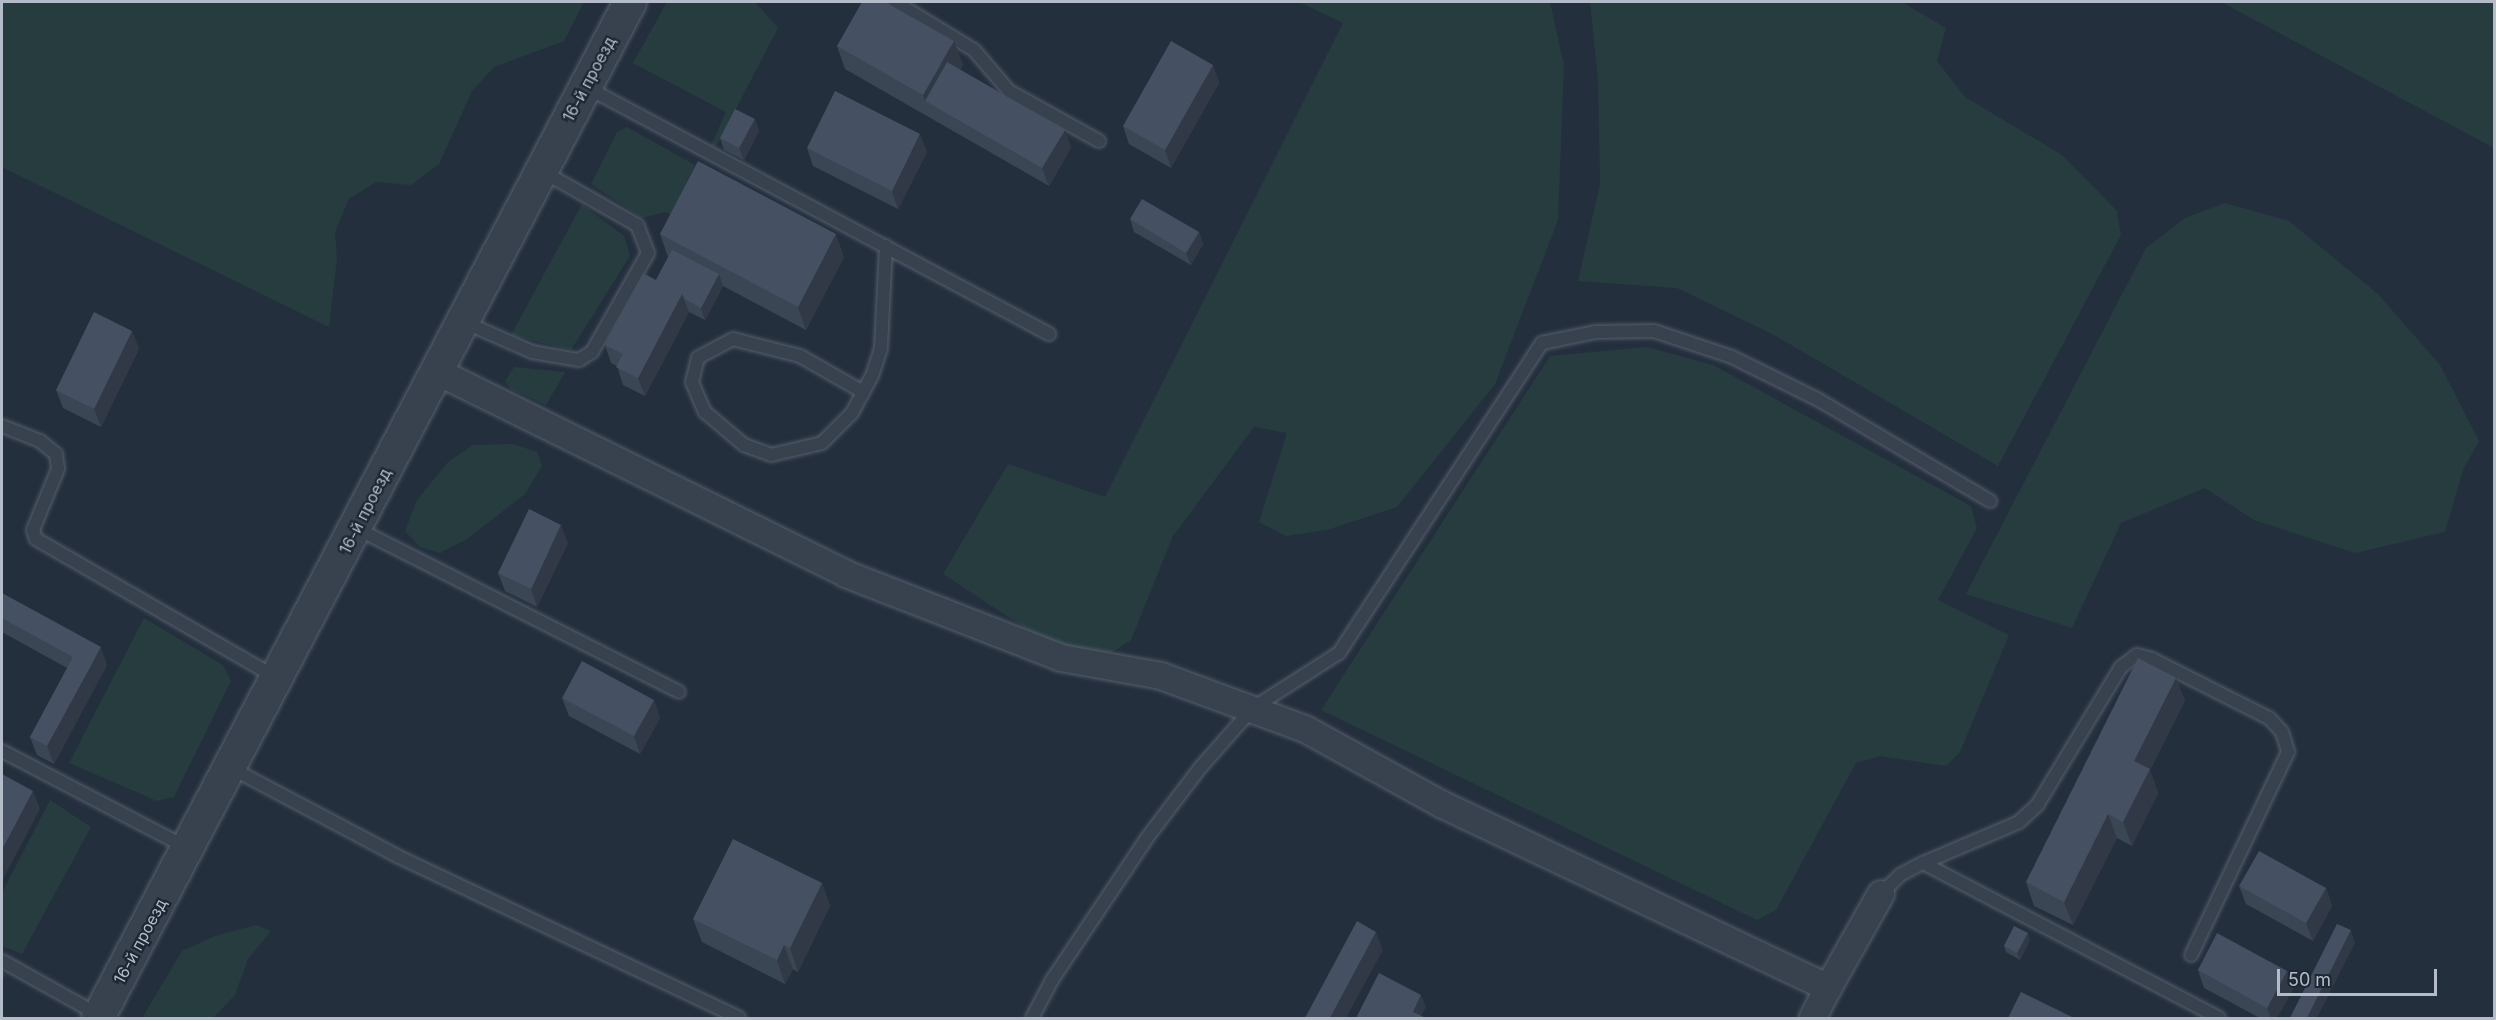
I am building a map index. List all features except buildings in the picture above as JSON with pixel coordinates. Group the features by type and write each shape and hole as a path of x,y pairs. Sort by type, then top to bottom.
{"street":[{"name":"16-й проезд","path":"99,1017 189,849 630,2"},
{"path":"438,372 846,574 1061,658 1161,676 1305,729 1441,804 1828,988"},
{"path":"1813,1018 1881,894"}],"lane":[{"path":"895,2 974,50 1009,91 1099,141"},
{"path":"585,87 1049,334"},
{"path":"463,321 532,352 579,360 592,352 648,253 637,225 541,170"},
{"path":"863,392 800,356 733,339 698,358 692,382 705,412 744,445 771,455 822,443 852,413 863,392 881,348 885,246"},
{"path":"1032,1018 1052,980 1147,838 1200,768 1253,708 1339,653 1542,343 1595,332 1654,331 1732,357 1817,399 1990,501"},
{"path":"2,426 40,441 56,454 58,469 33,530 36,539 278,678"},
{"path":"356,528 679,692"},
{"path":"1881,894 1900,875 2019,822 2038,804 2121,667 2137,655 2152,659 2269,718 2282,732 2289,752 2191,955"},
{"path":"2,751 189,849"},
{"path":"231,768 399,856 739,1018"},
{"path":"1923,863 2218,1018"},
{"path":"2,961 99,1017"}],"green space":[{"path":"2,2 584,2 564,41 494,67 472,91 439,164 411,185 376,182 349,199 335,232 337,258 329,327 2,167"},
{"path":"667,2 755,2 778,28 716,147 711,145 726,112 633,63"},
{"path":"1299,2 1550,2 1564,65 1558,220 1495,384 1397,507 1327,530 1286,536 1259,522 1287,433 1254,427 1173,536 1131,640 1112,652 1077,654 1028,630 943,574 1008,464 1105,497 1343,23"},
{"path":"1590,2 1902,2 1946,28 1937,61 1965,97 2062,155 2117,211 2121,235 1998,466 1774,335 1677,288 1578,281 1600,184 1598,82"},
{"path":"2221,2 2494,2 2494,148"},
{"path":"627,127 695,165 671,214 665,212 642,218 591,184 617,132"},
{"path":"2225,203 2289,221 2378,294 2440,365 2479,441 2463,470 2445,532 2355,553 2254,520 2205,488 2121,523 2072,628 1966,594 2146,248 2185,218"},
{"path":"582,204 624,236 630,256 571,350 511,335"},
{"path":"1647,347 1713,365 1971,506 1977,528 1938,600 2009,635 1960,752 1946,766 1880,756 1856,763 1776,910 1757,920 1321,710 1550,356"},
{"path":"514,367 565,372 546,405 510,389 505,381"},
{"path":"513,444 537,452 542,466 525,494 467,539 439,553 420,547 405,531 417,500 448,462 473,445"},
{"path":"144,618 223,665 231,681 174,797 157,801 69,763"},
{"path":"50,800 91,827 22,954 2,946 2,893"},
{"path":"256,925 271,931 248,959 235,995 213,1018 142,1018 182,951 215,936"}]}
